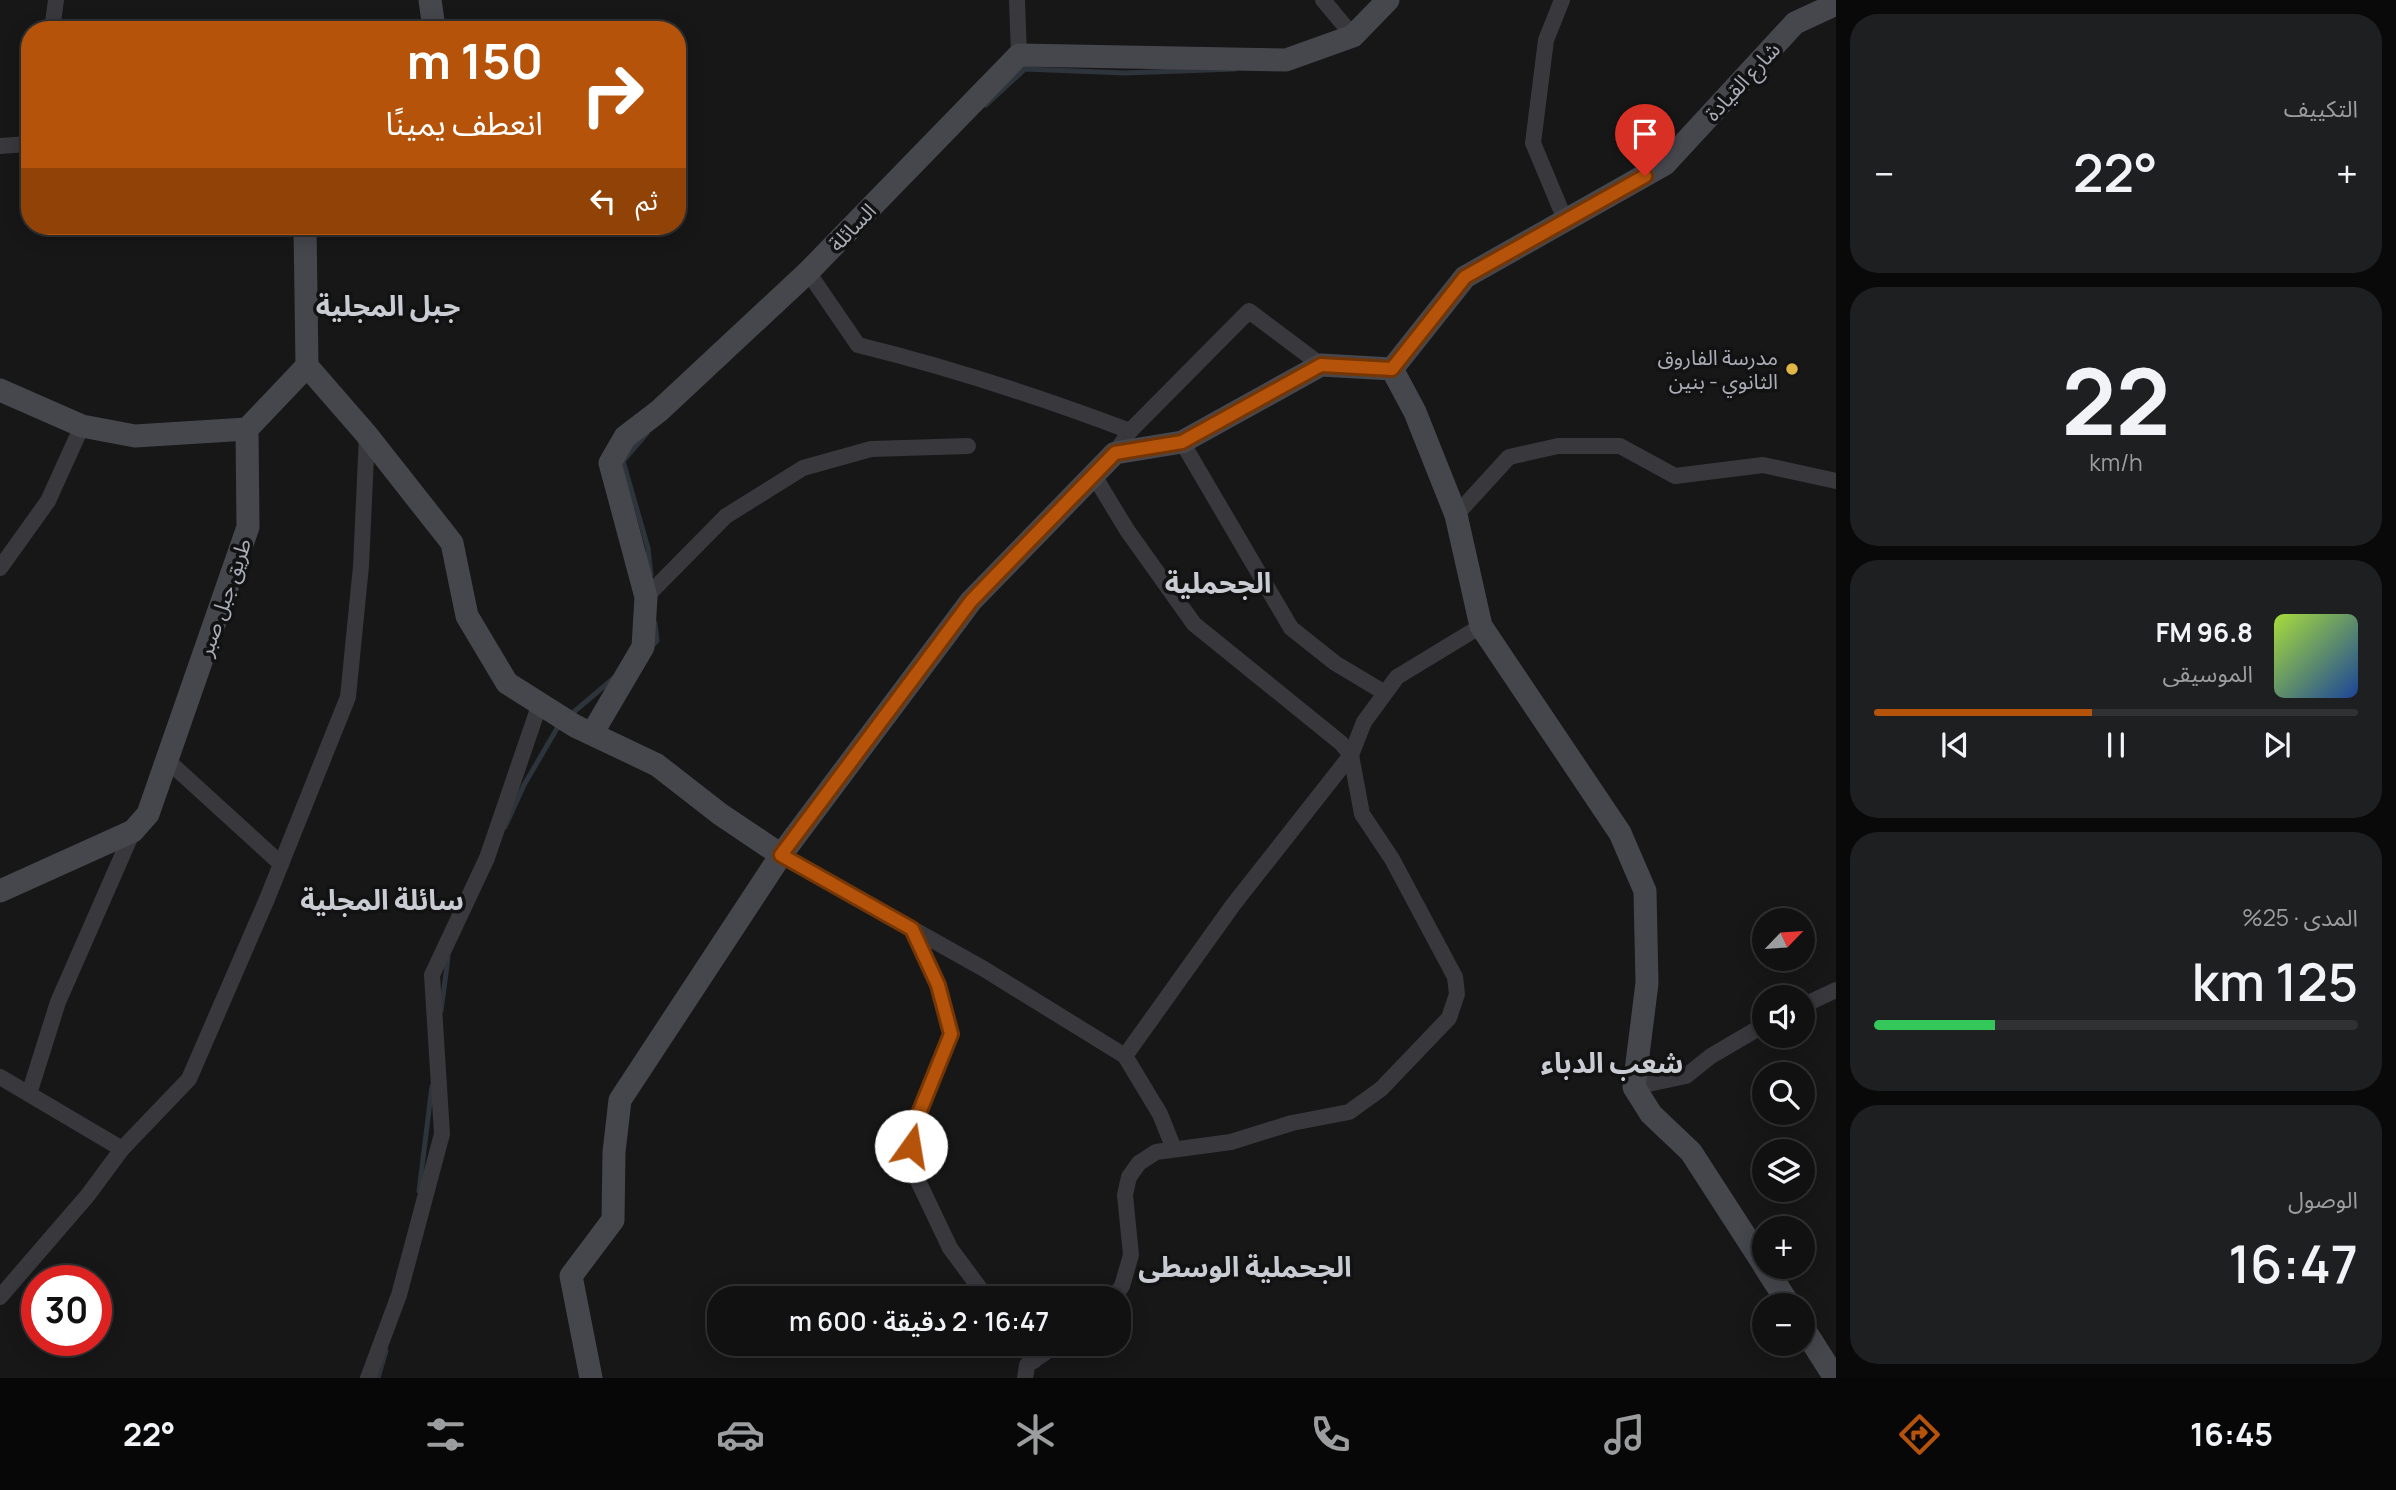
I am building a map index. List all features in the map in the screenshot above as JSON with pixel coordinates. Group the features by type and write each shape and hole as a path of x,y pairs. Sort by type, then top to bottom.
{"street":[{"path":"54,21 57,0"},
{"path":"430,0 433,21"},
{"path":"1017,0 1019,55 1286,60 1353,36 1388,0"},
{"path":"1322,0 1353,36"},
{"path":"1562,0 1546,40 1533,143 1566,222"},
{"name":"شارع القيادة","path":"1392,369 1465,277 1665,164 1795,23 1836,4"},
{"name":"السائلة","path":"593,733 643,647 646,597 610,463 625,437 659,411 808,272 1019,55"},
{"path":"0,146 21,146"},
{"path":"305,235 307,366 367,435 452,543 467,616 507,683 575,726 657,765 720,814 781,855 912,929 1125,1056 1160,1114 1174,1149"},
{"path":"808,272 859,345 1013,387 1130,431"},
{"path":"591,1378 571,1276 613,1220 614,1152 620,1100 781,855 971,601 1115,453 1130,431 1248,311 1321,365"},
{"path":"1115,453 1182,442 1321,365 1392,369 1415,412 1456,515 1482,626 1620,833 1645,891 1647,983 1634,1087 1651,1114 1690,1152 1752,1246"},
{"path":"0,390 82,426 135,436 247,429 307,366"},
{"path":"0,568 48,501 82,426"},
{"name":"طريق جبل صبر","path":"133,831 148,814 248,527 247,429"},
{"path":"0,1297 88,1195 122,1149 189,1079 281,864 348,697 361,566 367,435"},
{"path":"1182,442 1291,628 1335,663 1385,693"},
{"path":"646,597 726,516 803,468 871,449 968,446"},
{"path":"1456,515 1509,457 1558,446 1620,446 1675,476 1763,465 1836,481"},
{"path":"1093,474 1127,530 1194,624 1341,743 1351,755 1362,814 1392,859 1455,977 1457,993 1449,1018 1381,1089 1349,1112 1292,1124 1231,1142 1156,1152 1139,1163 1129,1177 1125,1195 1131,1255 1122,1286"},
{"path":"1125,1056 1233,905 1351,755 1364,722 1398,677 1482,626"},
{"path":"368,1378 399,1295 442,1134 432,975 487,858 541,703"},
{"path":"167,760 281,864"},
{"path":"0,891 133,831"},
{"path":"29,1094 58,1002 133,831"},
{"path":"912,929 938,985 951,1034 913,1128 910,1164 950,1248 978,1286"},
{"path":"1815,1000 1836,990"},
{"path":"1634,1087 1686,1076 1711,1056 1752,1032"},
{"path":"0,1077 122,1149"},
{"path":"1815,1344 1833,1369"},
{"path":"1030,1356 1034,1361"},
{"path":"1025,1378 1027,1365 1041,1356"}],"waterway":[{"path":"986,105 1025,69 1125,73 1235,69"},
{"path":"647,433 623,461 648,548 651,575"},
{"path":"652,646 657,641 655,623"},
{"path":"569,716 615,677"},
{"path":"505,827 524,785 559,725"},
{"path":"441,1011 448,958"},
{"path":"419,1191 432,1086"},
{"path":"378,1378 386,1351"}],"place":[{"name":"مدرسة الفاروق الثانوي - بنين","path":"1792,369"}],"district":[{"name":"جبل المجلية","path":"388,305"},
{"name":"الجحملية","path":"1218,582"},
{"name":"سائلة المجلية","path":"382,899"},
{"name":"شعب الدباء","path":"1612,1062"},
{"name":"الجحملية الوسطى","path":"1245,1266"}],"route":[{"path":"911,1146 913,1128 951,1034 938,985 912,929 781,855 971,601 1115,453 1182,442 1321,365 1392,369 1465,277 1645,176"}]}
